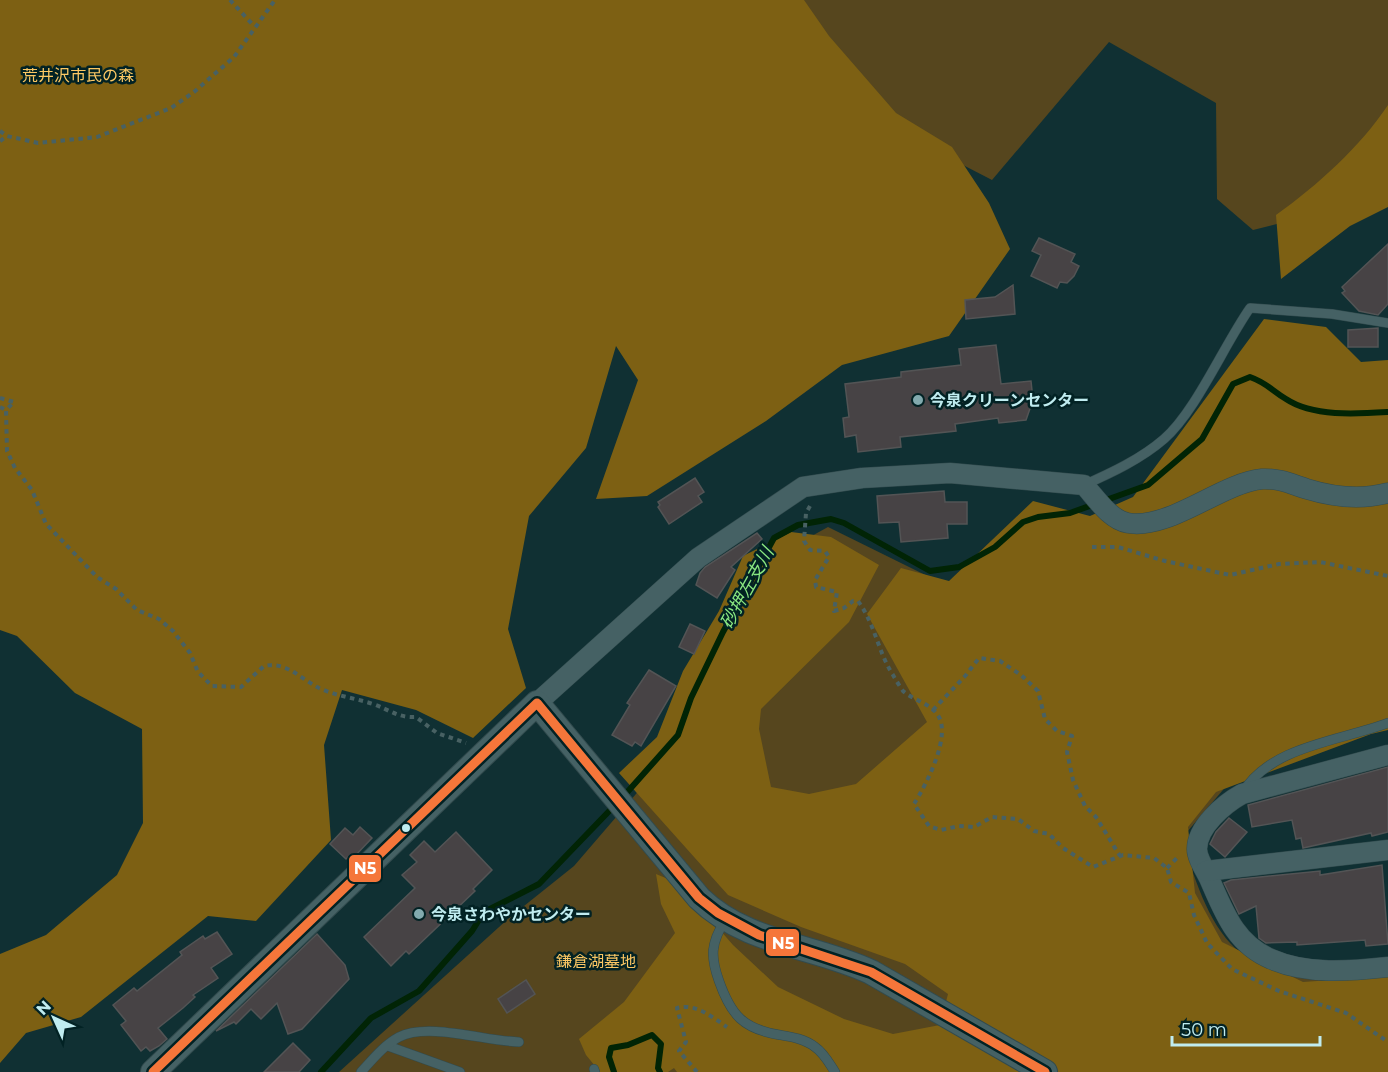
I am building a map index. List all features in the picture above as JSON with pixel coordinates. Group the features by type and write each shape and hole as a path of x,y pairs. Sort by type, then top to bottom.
{"street":[{"path":"153,1072 486,750 698,558 803,487 862,478 950,473 1084,485 1114,518 1126,523 1142,524 1165,518 1261,479 1283,480 1306,489 1347,497 1371,498 1388,493"},
{"path":"537,703 699,898 725,920 754,934 851,962 1045,1072"},
{"path":"1388,755 1242,794 1229,801 1200,837 1197,851 1227,921 1253,950 1293,965 1339,972 1388,967"},
{"path":"1206,871 1388,850"}],"lane":[{"path":"1084,485 1125,465 1164,439 1183,416 1250,308 1332,314 1388,323"},
{"path":"1242,794 1250,781 1268,763 1296,750 1388,723"},
{"path":"725,920 714,938 711,952 725,997 733,1012 746,1024 762,1032 800,1038 813,1045 823,1054 835,1072"},
{"path":"361,1072 399,1037 423,1031 492,1041 519,1042"},
{"path":"388,1046 460,1072"}],"path":[{"path":"230,0 254,26"},
{"path":"0,131 7,136 38,143 97,137 171,108 194,92 234,57 254,26 275,0"},
{"path":"0,141 7,136"},
{"path":"0,398 14,402 6,410 7,451 15,468 32,490 39,513 46,524 97,577 116,589 137,610 159,619 173,631 190,653 198,672 212,686 241,687 264,666 274,666 298,672 311,684 332,693 373,704 406,718 416,717 437,733 486,750"},
{"path":"0,407 6,410"},
{"path":"824,484 808,508 803,530 806,546 810,550 825,551 829,557 814,584 816,587 837,592 834,610 858,601 875,633 882,656 902,689 933,710 942,723 939,748 932,769 914,804 929,826 941,830 974,827 992,817 1018,819 1034,831 1049,834 1063,849 1093,867 1120,856 1154,858 1167,868 1171,882 1189,893 1194,915 1208,943 1232,969 1279,991 1346,1012 1388,1042"},
{"path":"1092,547 1118,547 1165,561 1230,575 1279,564 1320,562 1388,576"},
{"path":"933,710 979,658 1000,661 1021,675 1038,691 1045,719 1057,731 1072,736 1067,752 1073,780 1085,806 1096,817 1120,856"},
{"path":"697,1072 679,1051 686,1042 677,1008 684,1006 703,1011 732,1030"}],"green space":[{"name":"荒井沢市民の森","path":"0,0 804,0 829,36 896,113 952,147 989,203 1010,249 949,336 842,365 766,421 647,496 596,499 638,380 616,346 586,448 529,516 508,629 526,688 473,738 416,710 342,690 324,745 331,840 256,921 208,916 81,1017 26,1033 0,1063 0,954 46,935 117,875 143,823 142,729 75,693 17,636 0,630"},
{"path":"793,0 1388,0 1388,170 1335,209 1253,230 1217,199 1216,103 1109,42 992,180 903,134"},
{"path":"1388,105 1388,207 1350,226 1281,279 1276,215 1337,164 1365,136"},
{"path":"1264,319 1326,327 1361,362 1388,360 1388,730 1371,734 1216,792 1188,827 1195,893 1222,942 1303,982 1388,976 1388,1072 677,1072 674,1068 668,1072 600,1072 586,1055 579,1039 624,1002 675,933 661,904 656,874 680,884 733,945 778,987 844,1019 893,1034 940,1025 948,994 905,964 801,927 728,895 619,773 657,737 683,671 719,611 743,556 791,532 831,537 879,565 849,622 761,709 759,729 771,787 809,794 856,784 927,722 867,614 901,568 949,581 1033,501 1090,516 1133,497"},
{"name":"鎌倉湖墓地","path":"828,527 1264,742 1181,839 1197,883 1217,925 1226,938 1245,956 1267,966 1327,982 1388,1072 339,1072 509,918 574,866 691,730 770,559"}],"building":[{"path":"1039,238 1075,254 1071,262 1079,266 1074,276 1067,283 1060,282 1057,288 1031,276 1041,255 1032,251"},
{"path":"1388,244 1388,304 1378,315 1359,311 1342,293 1345,291 1342,287"},
{"path":"1013,285 1015,314 966,319 965,300 995,297"},
{"path":"1378,328 1378,347 1348,347 1348,330"},
{"name":"今泉クリーンセンター","path":"996,345 1001,384 1031,381 1033,400 1026,420 999,423 998,418 955,424 956,431 900,437 901,447 858,452 856,435 845,437 843,418 849,417 845,384 901,377 901,372 961,365 959,349"},
{"path":"695,478 704,492 698,496 702,502 669,524 658,507 660,505 658,502"},
{"path":"944,491 945,502 967,502 967,524 947,524 948,538 901,542 899,522 879,523 877,496"},
{"path":"757,533 762,539 731,567 735,570 717,598 696,585 705,567"},
{"path":"690,624 705,631 694,654 679,647"},
{"path":"649,670 676,686 641,746 635,742 632,746 612,735 630,705 627,703"},
{"path":"1388,767 1388,832 1372,836 1371,833 1303,848 1301,838 1296,839 1292,820 1252,827 1248,805"},
{"path":"1229,818 1247,832 1225,857 1210,844 1216,832"},
{"path":"360,827 372,838 353,858 350,855 346,859 330,844 345,828 353,835"},
{"name":"今泉さわやかセンター","path":"456,832 492,870 473,889 475,891 409,954 406,951 391,966 364,937 415,888 402,875 417,862 410,855 424,841 435,852"},
{"path":"1382,865 1388,944 1366,946 1365,940 1297,945 1297,942 1266,943 1259,938 1256,906 1239,914 1224,883 1231,880 1320,871 1320,875"},
{"path":"217,932 232,954 211,968 218,978 193,995 195,997 158,1028 167,1039 150,1051 146,1047 141,1051 121,1025 126,1021 113,1005 134,988 137,991 182,955 180,952 203,936 205,939"},
{"path":"317,934 345,965 349,979 302,1029 288,1034 277,1003 261,1019 251,1009 236,1024 234,1022 216,1031"},
{"path":"526,980 535,994 507,1013 498,999"},
{"path":"293,1043 310,1060 299,1072 264,1072"}],"waterway":[{"name":"砂押左支川","path":"622,798 678,735 691,698 723,632 774,538 798,525 831,519 844,523 930,571 959,567 995,547 1023,522 1038,517 1070,513 1148,485 1202,439 1233,384 1250,377 1297,405 1309,409 1336,413 1388,412"},
{"name":"砂押左支川","path":"321,1072 371,1018 419,991 472,931 484,912 539,884 615,805"},
{"path":"614,1072 609,1057 611,1048 628,1045 652,1035 661,1044 658,1068 660,1072"}],"transit line":[{"name":"N5","path":"153,1072 537,703 699,898 718,913 759,935 871,972 1045,1072"}],"place":[{"name":"今泉クリーンセンター","path":"918,400"},
{"name":"今泉さわやかセンター","path":"419,914"}]}
